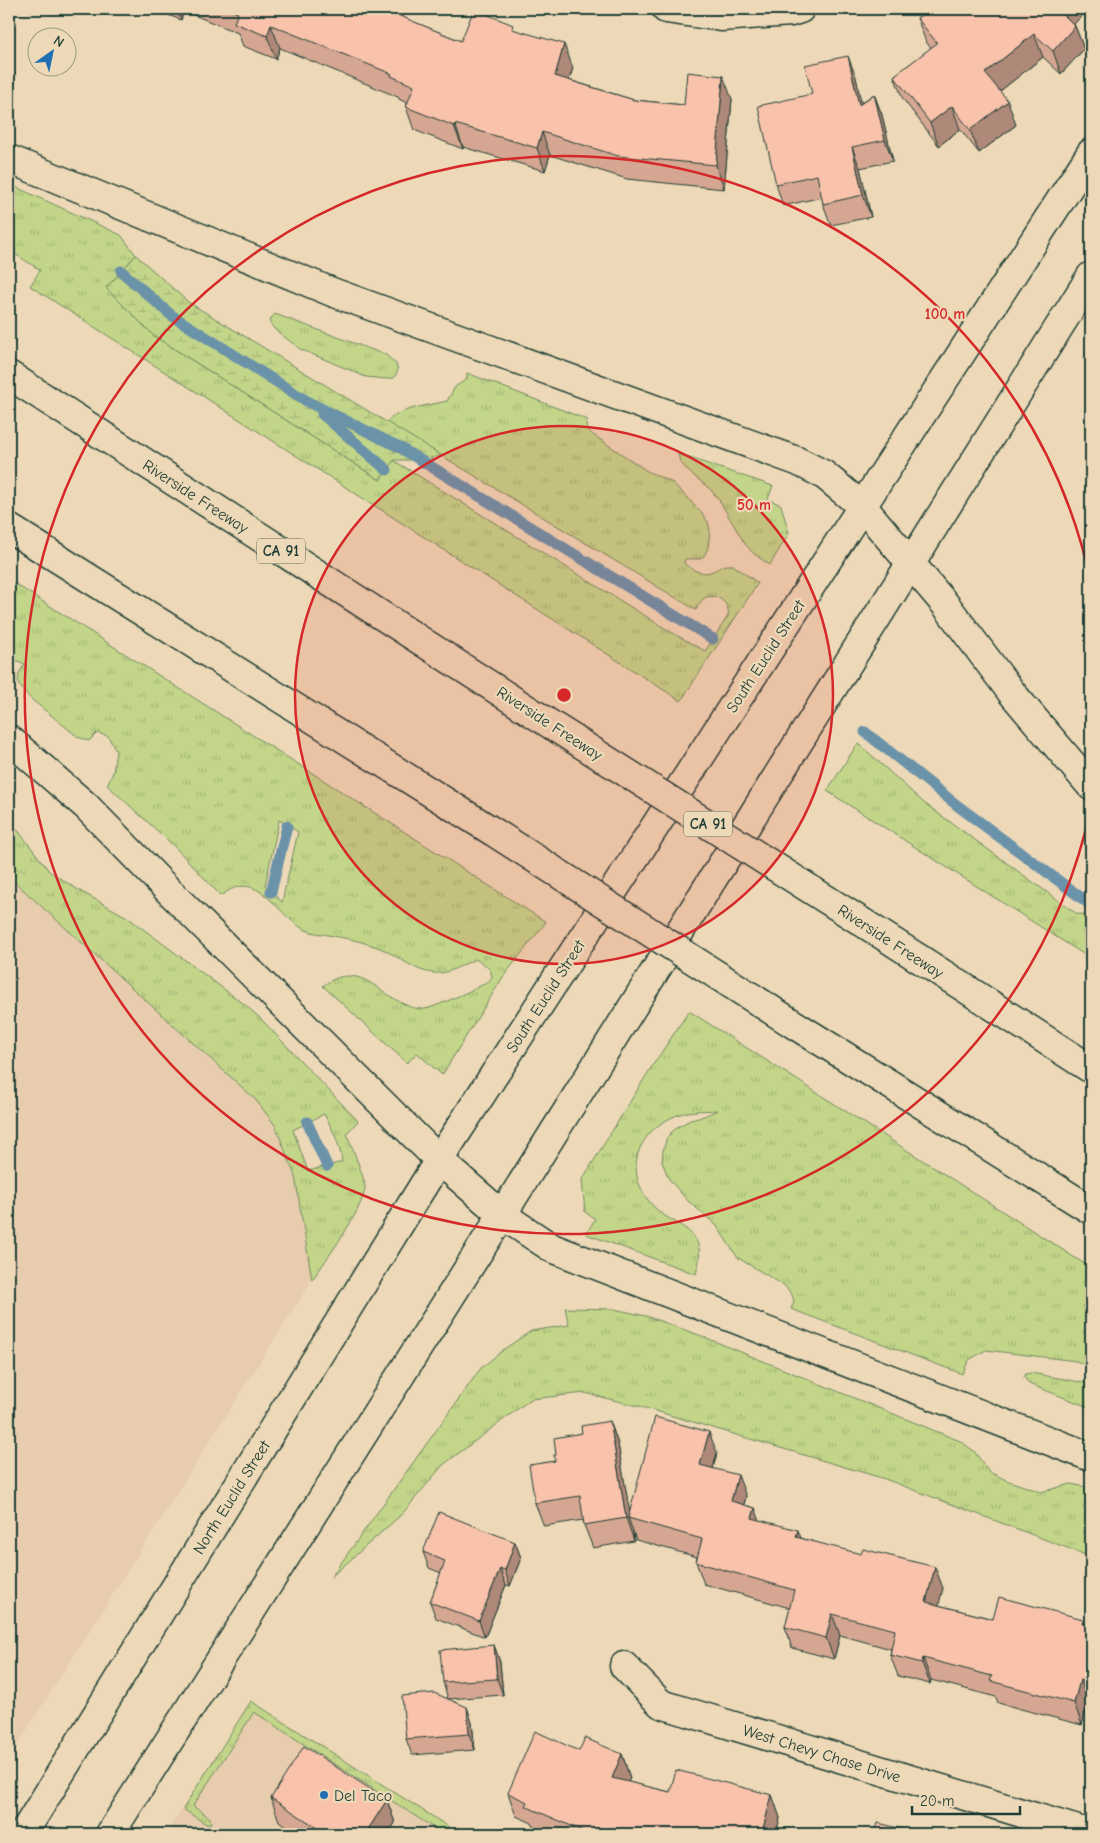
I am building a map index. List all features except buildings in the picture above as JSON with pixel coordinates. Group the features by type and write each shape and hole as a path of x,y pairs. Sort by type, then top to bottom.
{"main road":[{"path":"666,9 721,17 791,12 800,9"},
{"name":"South Euclid Street","path":"439,1160 1091,153"},
{"path":"9,159 332,292 797,461 823,474 862,506 944,604 1012,693 1091,786"},
{"path":"110,1834 502,1215 1091,276"},
{"name":"Riverside Freeway","path":"9,375 553,726 1091,1069"},
{"path":"9,528 1091,1210"},
{"path":"9,739 86,806 439,1160 502,1215 552,1248 1091,1457"},
{"name":"North Euclid Street","path":"23,1834 439,1160"},
{"name":"West Chevy Chase Drive","path":"624,1666 661,1704 1091,1834"}],"shaded area":[{"path":"9,877 263,1108 275,1125 295,1176 312,1280 9,1758"},
{"path":"251,1701 460,1834 166,1834"}],"green space":[{"path":"9,184 121,235 136,255 106,288 154,336 380,480 393,460 705,651 728,616 725,603 717,597 712,596 703,599 696,610 386,422 406,411 447,401 455,387 467,379 467,373 588,420 586,423 587,429 592,434 647,471 673,483 708,522 710,530 708,548 704,556 700,559 685,559 684,563 703,573 726,565 733,565 758,583 681,701 30,286 40,270 9,250"},
{"path":"136,255 188,302 441,455 427,460 394,460 380,480 154,336 106,288"},
{"path":"275,314 386,355 396,364 398,370 394,378 366,377 300,349 274,329 269,321"},
{"path":"678,454 773,486 768,499 781,505 789,533 770,565 754,554 745,544 719,500 710,489 680,462"},
{"path":"9,580 546,922 503,977 442,1075 417,1053 407,1063 323,986 338,978 351,976 363,979 410,1007 424,1009 445,1002 488,982 492,977 486,966 475,959 458,968 440,973 423,971 385,950 371,945 306,930 295,923 256,889 246,886 234,888 221,896 174,846 107,785 113,773 116,751 108,736 97,733 89,741 78,737 31,699 18,684 19,673 25,664 18,661 9,661","holes":["279,820 298,832 282,902 265,886"]},
{"path":"858,743 924,803 1077,914 1091,915 1091,959 827,791"},
{"path":"9,819 50,872 127,917 244,1004 261,1019 358,1121 347,1133 365,1184 363,1197 351,1222 312,1280 295,1176 275,1125 255,1099 9,877","holes":["324,1114 338,1143 342,1162 308,1171 293,1130"]},
{"path":"689,1011 1091,1268 1091,1367 1076,1361 986,1350 969,1360 962,1374 791,1309 794,1301 785,1286 738,1258 716,1225 687,1200 669,1179 662,1162 667,1137 676,1128 690,1120 718,1110 684,1113 665,1121 653,1130 644,1141 638,1153 636,1166 638,1180 644,1194 654,1207 664,1216 688,1230 696,1240 699,1261 696,1274 586,1234 595,1219 585,1212 582,1180 649,1071"},
{"path":"565,1308 614,1309 646,1316 699,1335 960,1441 974,1451 989,1472 1041,1492 1071,1484 1091,1488 1091,1557 885,1479 649,1409 585,1393 531,1399 443,1465 402,1514 331,1577 481,1368 531,1331 569,1325"},
{"path":"1031,1373 1091,1384 1091,1408 1029,1384 1024,1377 1025,1374"},
{"path":"251,1701 460,1834 443,1834 254,1712 193,1806 210,1818 211,1823 206,1824 183,1809"}],"waterway":[{"path":"121,271 171,315 310,403 399,447 713,639"},
{"path":"322,414 387,470"},
{"path":"865,732 958,806 1091,905"},
{"path":"271,892 287,826"},
{"path":"307,1122 327,1166"}],"place":[{"name":"Del Taco","path":"324,1795"}]}
